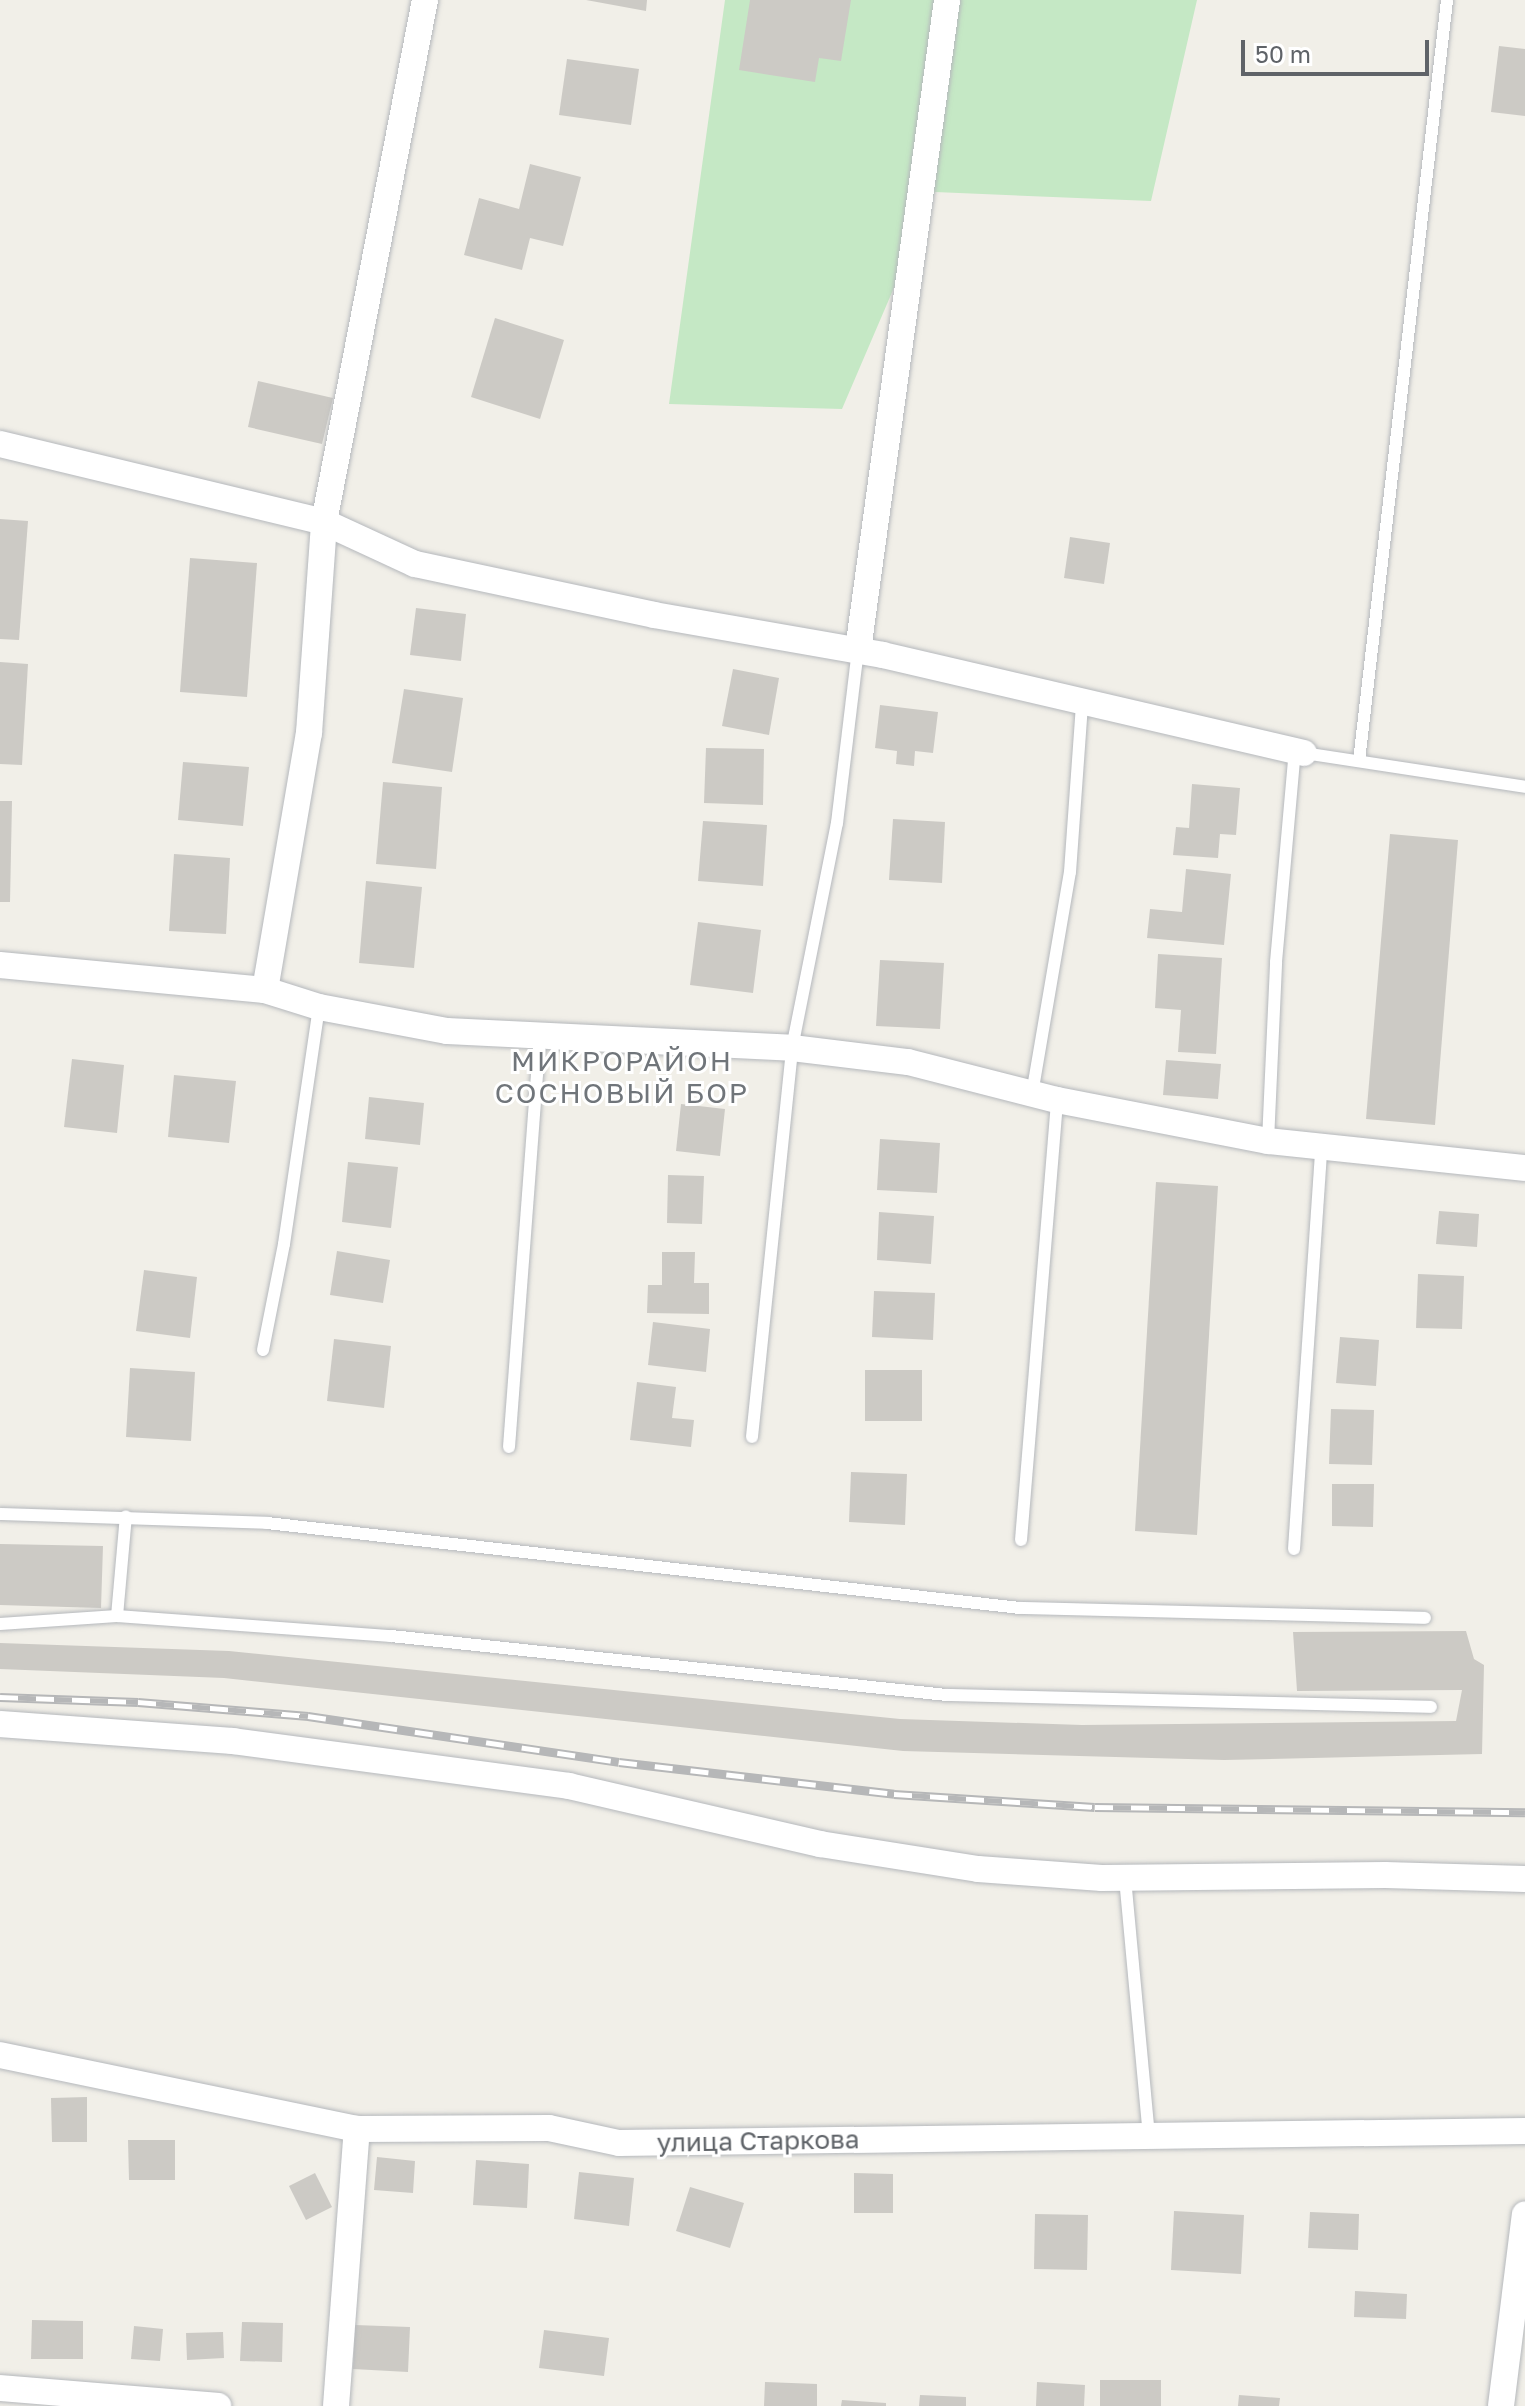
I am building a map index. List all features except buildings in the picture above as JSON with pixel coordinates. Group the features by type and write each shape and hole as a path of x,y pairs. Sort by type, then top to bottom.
{"street":[{"path":"265,990 309,733 324,522 425,0"},
{"path":"858,650 947,0"},
{"path":"0,444 324,522 415,564 654,615 858,650 1299,752"},
{"path":"0,965 265,990 319,1007 447,1031 540,1032 792,1048 908,1062 1057,1100 1268,1141 1321,1149 1525,1168"},
{"path":"0,1724 233,1741 554,1784 820,1844 978,1869 1125,1878 1385,1875 1525,1879"},
{"name":"улица Старкова","path":"0,2055 357,2129 549,2128 619,2143 1525,2131"},
{"path":"336,2406 357,2129"},
{"path":"1501,2406 1525,2214"},
{"path":"0,2388 218,2406"}],"lane":[{"path":"1359,761 1447,0"},
{"path":"752,1437 792,1048 837,823 858,650"},
{"path":"1032,1094 1070,872 1082,704"},
{"path":"1268,1141 1276,962 1299,752 1525,787"},
{"path":"263,1350 319,1007"},
{"path":"509,1447 540,1032"},
{"path":"1021,1540 1057,1100"},
{"path":"1294,1549 1321,1149"},
{"path":"0,1514 267,1523 1020,1608 1425,1618"},
{"path":"117,1616 126,1516"},
{"path":"0,1624 117,1616 391,1636 947,1695 1431,1707"},
{"path":"1125,1878 1149,2136"}],"green space":[{"path":"725,0 1197,0 1151,201 935,192 842,409 669,404"}],"railway":[{"path":"0,1697 138,1702 308,1716 619,1762 894,1794 1095,1807 1525,1812"}],"district":[{"name":"МИКРОРАЙОН СОСНОВЫЙ БОР","path":"622,1077"}]}
